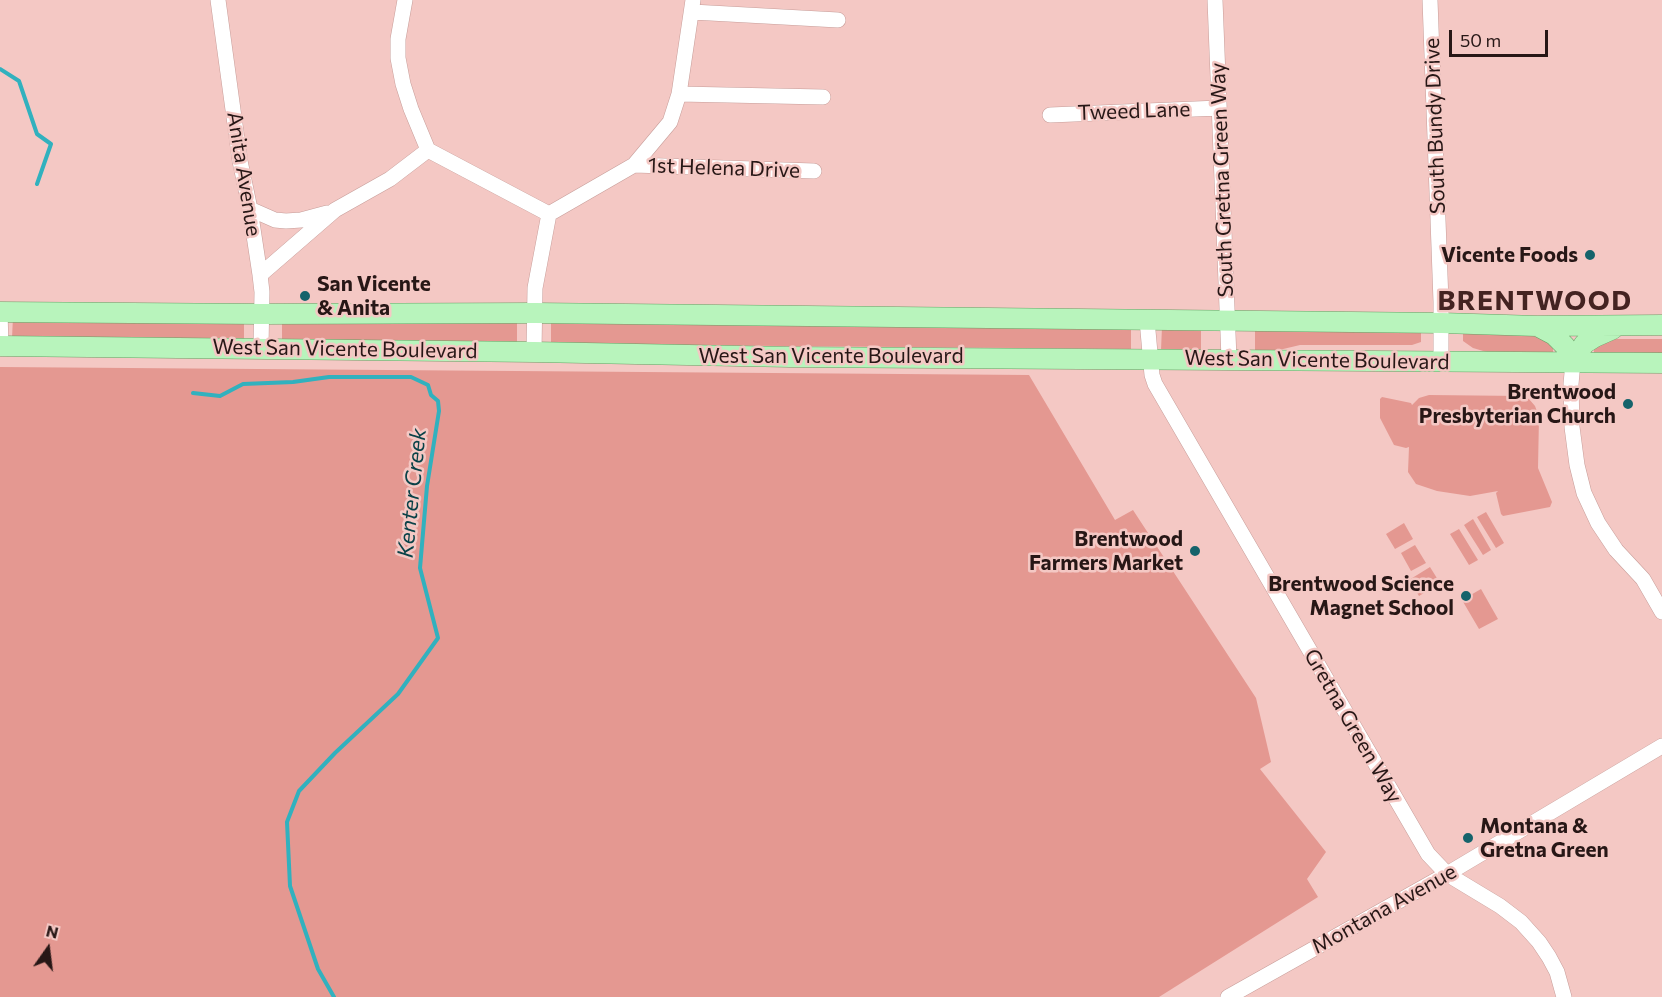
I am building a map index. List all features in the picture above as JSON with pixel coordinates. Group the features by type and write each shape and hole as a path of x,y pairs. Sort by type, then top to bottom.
{"main road":[{"name":"West San Vicente Boulevard","path":"0,312 535,313 1442,322 1537,326 1662,325"},
{"path":"1537,326 1554,335 1565,346 1573,362"},
{"path":"1573,362 1584,344 1619,326"},
{"name":"West San Vicente Boulevard","path":"1,346 534,351 790,357 1662,363"}],"street":[{"name":"Anita Avenue","path":"218,0 240,161 260,275 261,348"},
{"path":"405,0 398,39 398,58 411,109 428,150 549,214"},
{"name":"South Gretna Green Way","path":"1215,0 1229,359"},
{"name":"South Bundy Drive","path":"1430,0 1442,322 1441,361"},
{"path":"534,351 535,288 549,214 634,165 670,122 679,94 692,6 838,20"},
{"path":"679,94 823,97"},
{"name":"Tweed Lane","path":"1050,115 1219,108"},
{"path":"250,209 275,220 286,221 315,217 335,210 390,179 428,150"},
{"name":"1st Helena Drive","path":"634,165 814,171"},
{"path":"260,275 335,210"},
{"path":"0,312 1,346"},
{"name":"Gretna Green Way","path":"1147,320 1152,375 1155,384 1428,854 1448,874 1500,906 1521,922 1549,957 1557,972 1564,997"},
{"path":"1573,362 1572,427 1577,465 1584,493 1598,523 1616,550 1643,579 1662,612"},
{"name":"Montana Avenue","path":"1228,997 1448,874 1662,746"}],"shaded area":[{"path":"13,317 244,319 244,341 12,338"},
{"path":"282,319 517,322 517,344 282,341"},
{"path":"551,322 1131,327 1131,349 551,344"},
{"path":"1162,327 1201,328 1201,350 1161,350"},
{"path":"1255,328 1421,330 1421,342 1412,345 1300,345 1279,350 1255,350"},
{"path":"1463,331 1538,335 1553,346 1553,353 1490,353 1473,348 1463,341"},
{"path":"1614,339 1662,339 1662,354 1594,353 1594,344"},
{"path":"0,367 1029,375 1115,520 1133,510 1256,698 1271,762 1260,769 1326,852 1307,879 1318,897 1159,997 0,997"},
{"path":"1429,395 1521,396 1529,399 1535,406 1539,417 1538,468 1552,502 1550,507 1503,516 1496,493 1498,491 1470,496 1437,491 1416,484 1408,472 1409,447 1394,445 1380,418 1380,399 1382,397 1412,405 1419,398"},
{"path":"1486,512 1504,543 1496,548 1477,517"},
{"path":"1473,519 1491,550 1483,555 1464,525"},
{"path":"1404,523 1413,539 1395,549 1386,534"},
{"path":"1459,529 1478,560 1469,565 1450,534"},
{"path":"1415,545 1426,563 1411,571 1401,553"},
{"path":"1430,567 1440,583 1419,596 1409,580"},
{"path":"1481,589 1498,619 1479,629 1462,600"}],"waterway":[{"name":"Kenter Creek","path":"0,69 19,81 37,134 51,144 37,184"},
{"name":"Kenter Creek","path":"193,393 220,396 243,384 293,382 329,377 411,377 428,385 431,395 438,401 439,411 427,486 420,568 438,638 398,694 335,753 299,791 287,822 290,886 318,969 334,997"}],"place":[{"name":"Vicente Foods","path":"1590,255"},
{"name":"San Vicente & Anita","path":"305,296"},
{"name":"Brentwood Presbyterian Church","path":"1628,404"},
{"name":"Brentwood Farmers Market","path":"1195,551"},
{"name":"Brentwood Science Magnet School","path":"1466,596"},
{"name":"Montana & Gretna Green","path":"1468,838"}],"district":[{"name":"BRENTWOOD","path":"1535,301"}]}
